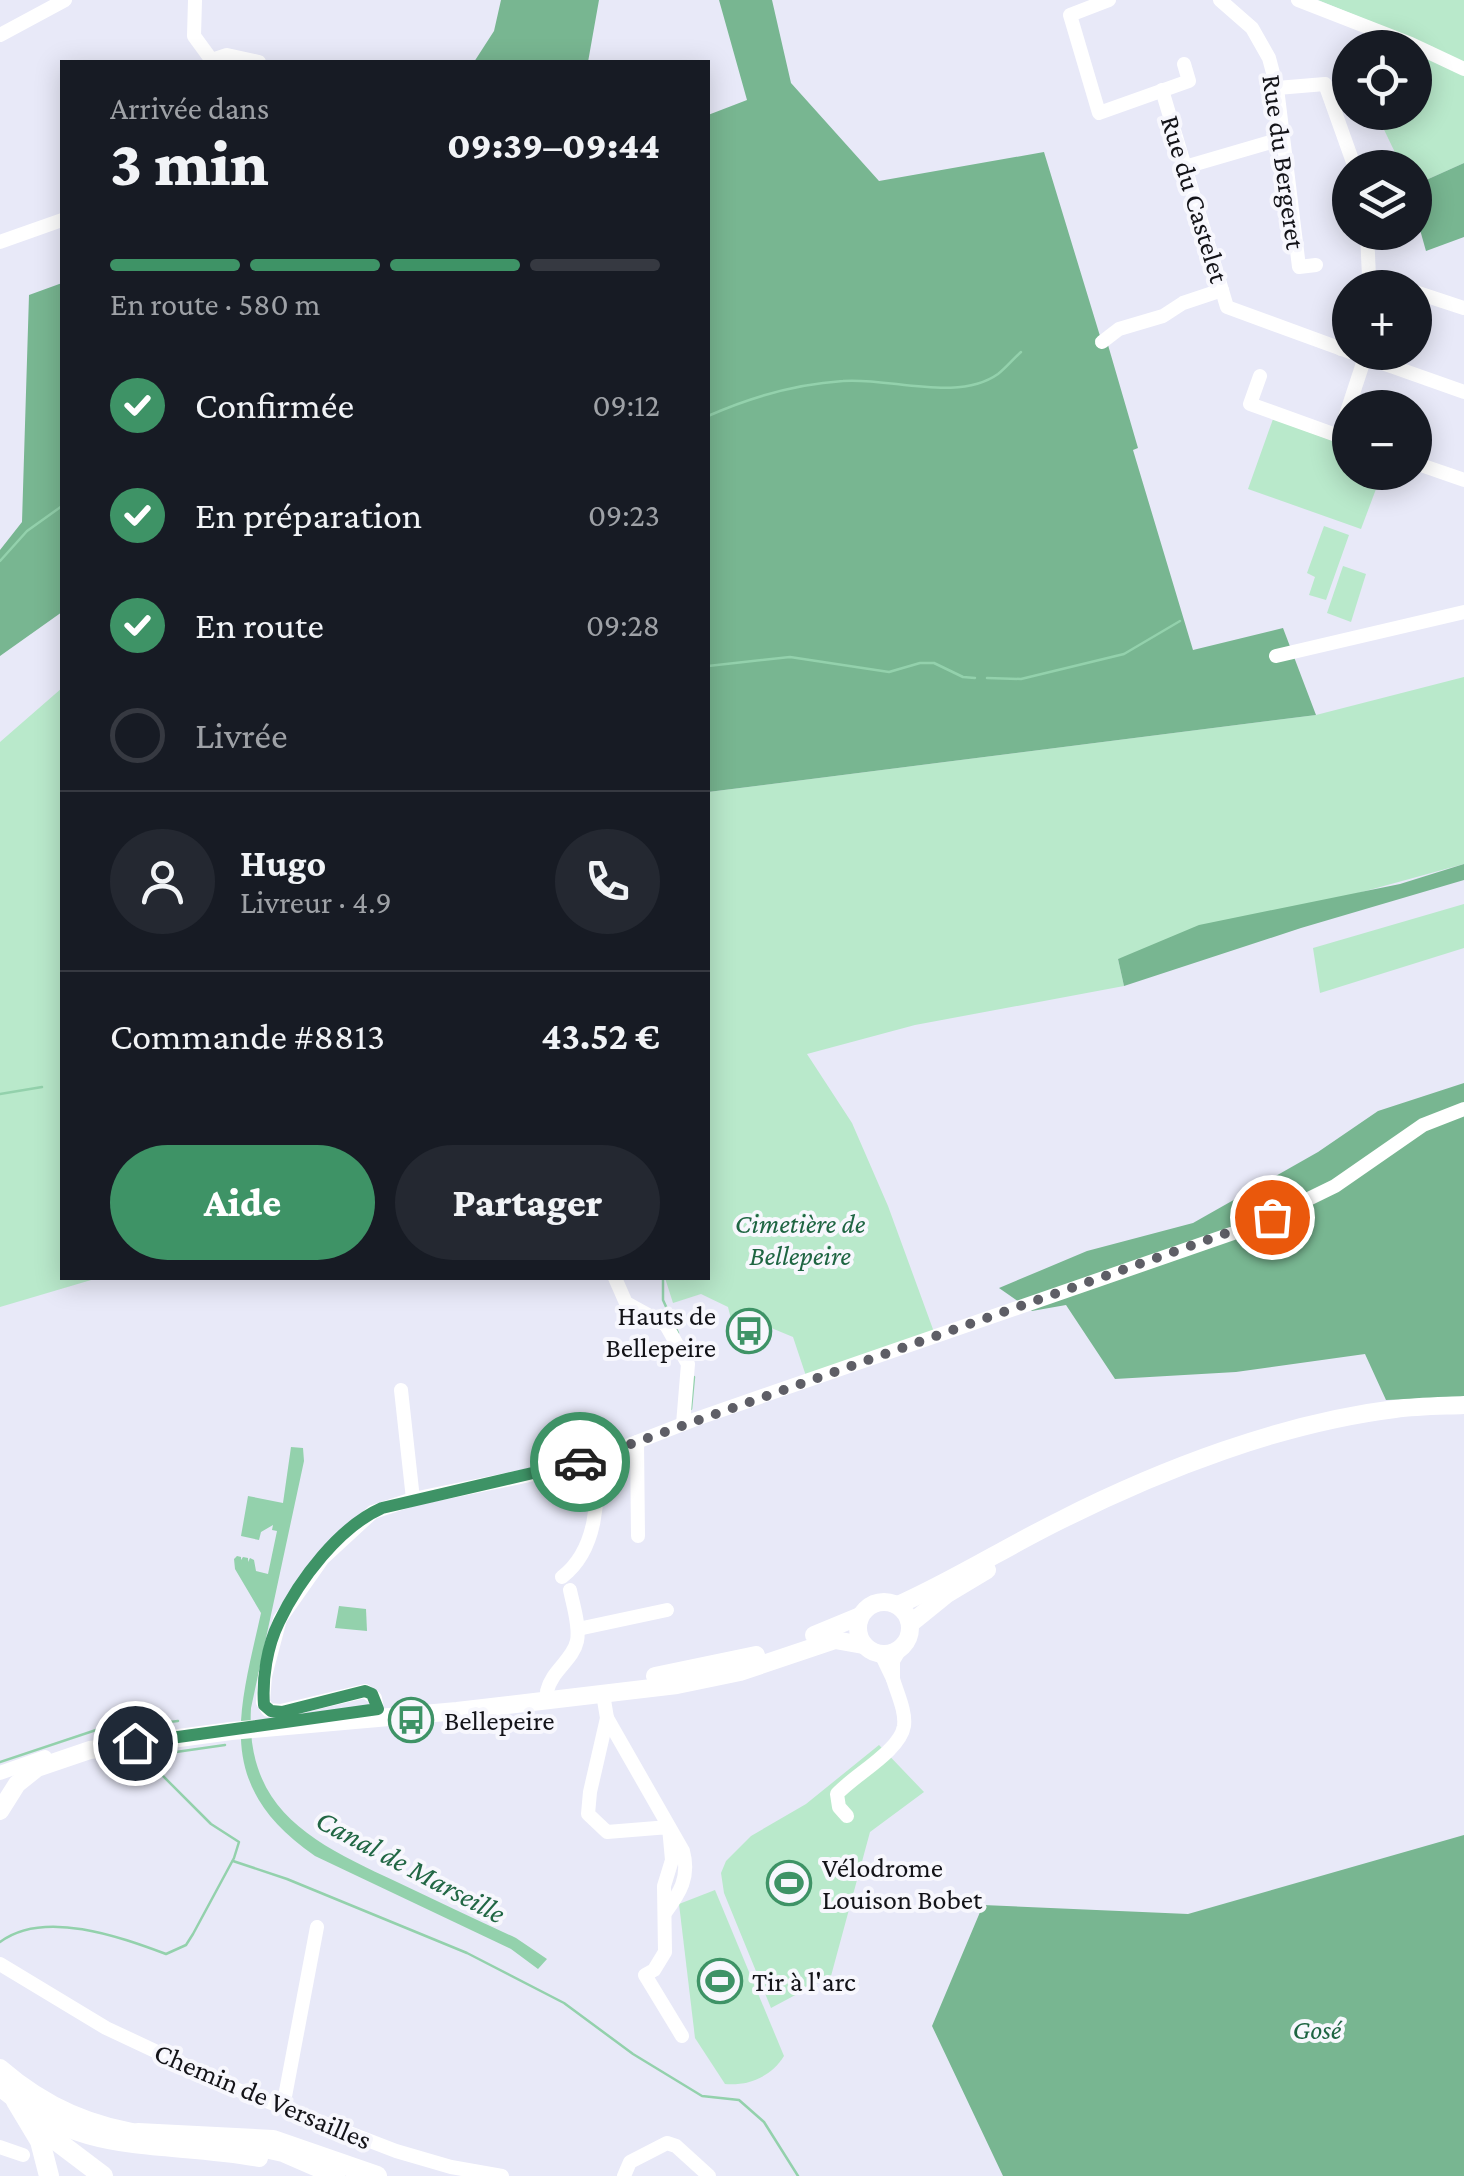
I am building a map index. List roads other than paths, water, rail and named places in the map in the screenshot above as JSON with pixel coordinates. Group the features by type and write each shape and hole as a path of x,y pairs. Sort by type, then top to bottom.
{"highway":[{"path":"8,2094 29,2120 49,2176"},
{"path":"29,2120 103,2176"},
{"path":"138,2133 273,2140 377,2176"}],"main road":[{"path":"0,1811 8,1794 27,1775 52,1761 90,1750 547,1691 740,1660 860,1616 872,1604 881,1601 898,1605 1112,1495 1184,1465 1273,1436 1395,1409 1464,1405"},
{"path":"910,1624 947,1594 1000,1563 1172,1480 1346,1427 1390,1419 1464,1414"},
{"path":"378,1714 677,1685 740,1672 835,1640 872,1649 902,1646 910,1624 898,1605"},
{"path":"860,1616 857,1632 872,1649"},
{"path":"0,2068 39,2099 88,2122 138,2133 251,2146 283,2153 336,2176"},
{"path":"8,2094 65,2128 115,2143 239,2154 317,2176"}],"street":[{"path":"0,35 65,0"},
{"path":"195,0 194,36 211,60"},
{"path":"1110,0 1070,15 1099,113 1190,80 1184,64"},
{"name":"Rue du Bergeret","path":"1220,0 1252,28 1269,58 1277,88 1299,266 1316,265"},
{"path":"1298,0 1464,69"},
{"path":"215,60 227,56 248,60"},
{"path":"1277,88 1325,84 1349,150"},
{"name":"Rue du Castelet","path":"1162,90 1228,307 1332,346"},
{"path":"1185,168 1282,139"},
{"path":"0,242 60,221"},
{"path":"1102,342 1119,330 1222,290"},
{"path":"1432,298 1464,308"},
{"path":"1400,370 1464,392"},
{"path":"1260,376 1250,404 1332,434"},
{"path":"1432,469 1464,480"},
{"path":"1276,656 1464,612"},
{"path":"378,1714 372,1694 359,1691 282,1712 271,1711 263,1702 278,1624 286,1610 345,1535 373,1512 413,1499 592,1459 1251,1227 1335,1186 1424,1125 1464,1109"},
{"path":"616,1280 626,1304 666,1325 688,1364 683,1424"},
{"path":"401,1390 413,1499"},
{"path":"637,1442 638,1536"},
{"path":"547,1691 552,1676 576,1646 578,1629 566,1584 592,1533 592,1459"},
{"path":"578,1629 667,1610"},
{"path":"847,1816 839,1807 837,1794 888,1750 903,1730 893,1678 893,1661 902,1646"},
{"path":"872,1649 893,1678"},
{"path":"603,1694 606,1718 588,1814 606,1832 669,1827"},
{"path":"606,1718 669,1827 672,1860 665,1880 665,1952 654,1970 645,1975 682,2036"},
{"path":"0,1773 55,1754 90,1750"},
{"path":"283,2107 318,1926"},
{"name":"Chemin de Versailles","path":"0,1964 157,2052 283,2107 396,2152 451,2168 502,2176"},
{"name":"Chemin de Versailles","path":"0,1972 35,1986"},
{"path":"624,2176 630,2162 671,2143 709,2176"},
{"path":"0,2147 24,2155"}],"waterway":[{"path":"710,415 774,392 825,383 861,381 963,387 998,374 1021,352"},
{"path":"0,561 27,531 60,507"},
{"path":"987,678 1021,679 1124,654 1180,621"},
{"path":"710,666 790,657 889,672 934,663 963,677 975,678"},
{"path":"0,1094 42,1087"},
{"path":"663,1280 663,1300 678,1333"},
{"path":"691,1409 694,1377"},
{"path":"0,1762 129,1719 151,1724 178,1721"},
{"path":"0,1942 18,1932 60,1927 105,1934 166,1954 186,1945 239,1842 211,1824 158,1771 157,1765 176,1752 225,1745"},
{"path":"233,1861 287,1879 467,1953 564,2003 633,2054 702,2096 739,2100 764,2122 798,2176"}],"place":[{"name":"Hauts de Bellepeire","path":"749,1331"},
{"name":"Bellepeire","path":"411,1720"},
{"name":"Vélodrome Louison Bobet","path":"789,1883"},
{"name":"Tir à l'arc","path":"720,1981"}],"park label":[{"name":"Cimetière de Bellepeire","path":"800,1239"},
{"name":"Gosé","path":"1317,2029"}],"water label":[{"name":"Canal de Marseille","path":"411,1866"}]}
